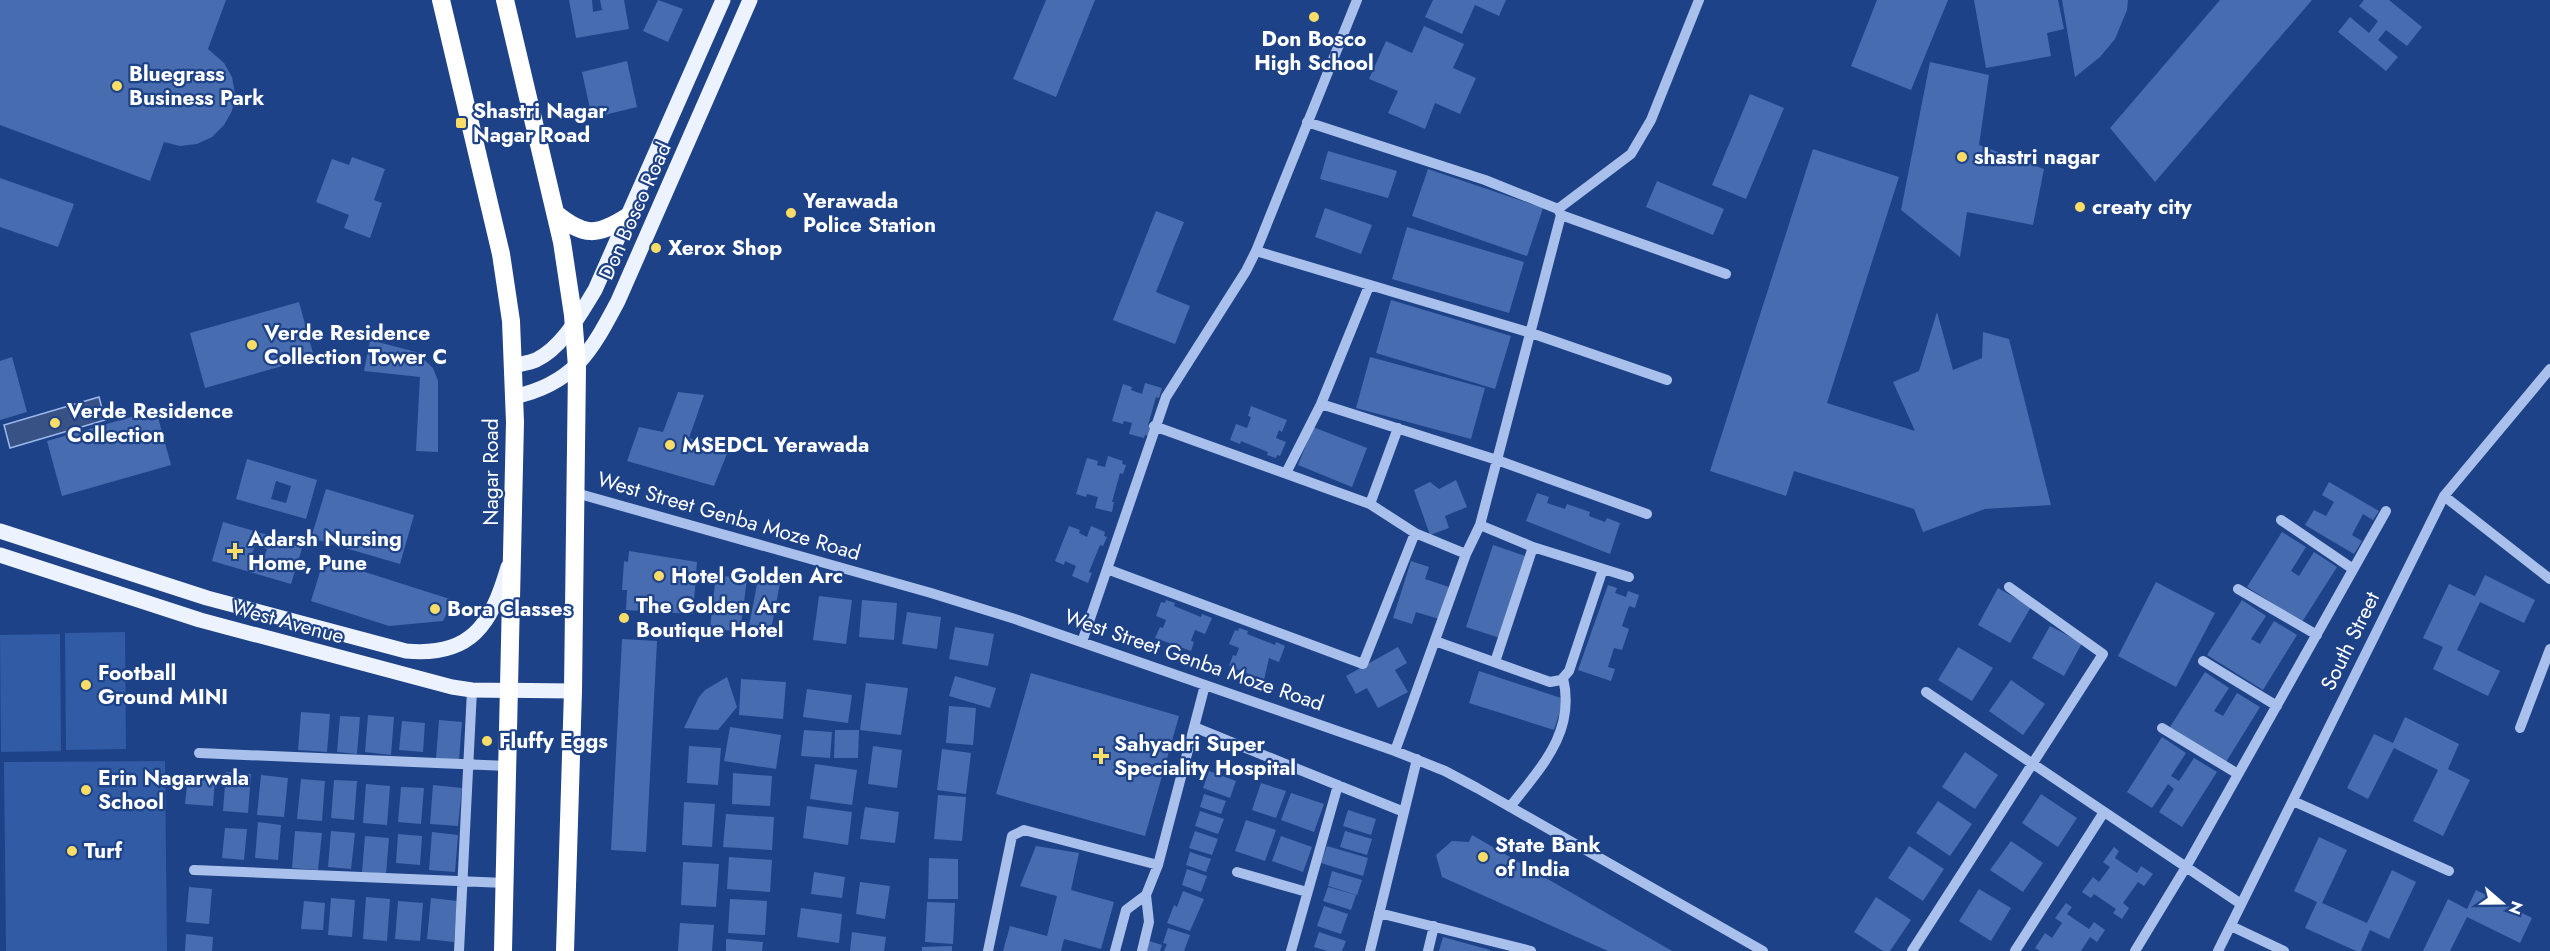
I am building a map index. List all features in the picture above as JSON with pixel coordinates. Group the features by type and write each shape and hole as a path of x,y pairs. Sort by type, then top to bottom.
{"highway":[{"name":"Nagar Road","path":"441,0 501,254 511,321 515,422 503,951"},
{"path":"505,0 562,242 577,367 573,691 565,951"},
{"path":"555,213 569,224 589,232 606,231 627,217"}],"main road":[{"name":"Don Bosco Road","path":"513,366 536,360 550,350 573,325 595,290 723,0"},
{"name":"Don Bosco Road","path":"513,397 538,392 577,367 602,331 618,301 750,0"},
{"name":"West Avenue","path":"0,531 207,598 406,651 428,653 453,648 471,637 487,620 500,594 513,550"},
{"name":"West Avenue","path":"0,555 200,620 444,685 472,690 573,691"}],"street":[{"path":"1082,642 1154,426 1166,397 1246,272 1357,0"},
{"path":"1395,751 1466,554 1480,525 1531,333 1560,212 1631,154 1651,120 1698,0"},
{"path":"1307,122 1485,180 1560,212 1726,274"},
{"path":"1256,251 1531,333 1667,380"},
{"path":"1286,473 1321,404 1369,286"},
{"name":"South Street","path":"2218,951 2444,496 2550,369"},
{"path":"1321,404 1497,460 1647,514"},
{"path":"1154,426 1370,504 1415,533 1466,554"},
{"path":"1370,504 1398,428"},
{"name":"West Street Genba Moze Road","path":"576,493 931,593 1082,642 1417,759 1454,775 1763,951"},
{"path":"2444,496 2550,579"},
{"path":"2135,951 2186,867 2386,512"},
{"path":"2282,520 2353,569"},
{"path":"1480,525 1533,547 1629,578"},
{"path":"1107,569 1363,664 1415,533"},
{"path":"1495,663 1533,547"},
{"path":"1435,640 1550,682 1563,678 1569,671 1603,569"},
{"path":"1912,951 2103,654 2009,587"},
{"path":"2238,589 2317,635"},
{"path":"2520,728 2550,649"},
{"path":"2203,662 2277,706"},
{"path":"1510,807 1555,745 1565,718 1568,697 1563,678"},
{"path":"1142,951 1149,921 1146,895 1158,865 1205,685"},
{"path":"459,951 472,690"},
{"path":"1926,692 2241,904"},
{"path":"1194,727 1404,812"},
{"path":"2162,728 2238,774"},
{"path":"199,753 508,766"},
{"path":"1370,951 1417,759"},
{"path":"1291,951 1338,785"},
{"path":"2293,801 2449,871"},
{"path":"2015,951 2104,812"},
{"path":"988,951 1012,836 1019,831 1024,830 1158,865"},
{"path":"194,870 505,883"},
{"path":"1237,872 1307,892"},
{"path":"1115,951 1126,910 1146,895"},
{"path":"1379,913 1532,951"},
{"path":"1428,951 1434,926"},
{"path":"2230,926 2284,951"}],"shaded area":[{"name":"Verde Residence Collection","path":"99,397 105,420 10,448 4,425"},
{"path":"125,632 126,749 66,750 65,633"},
{"path":"60,634 61,751 1,752 0,635"},
{"path":"165,761 167,951 6,951 4,762"}],"building":[{"name":"Bluegrass Business Park","path":"0,0 226,0 208,49 224,63 232,77 235,94 232,111 224,125 212,137 197,144 180,146 164,142 150,181 0,125"},
{"path":"569,0 592,0 593,12 602,10 600,0 624,0 629,29 576,38"},
{"path":"658,0 683,9 668,42 643,31"},
{"path":"1046,0 1095,0 1056,97 1013,79"},
{"path":"1433,0 1506,0 1499,16 1475,5 1462,34 1425,17"},
{"path":"1877,0 1948,0 1911,90 1851,66"},
{"path":"1974,0 2058,0 2064,29 2047,33 2051,56 1986,68"},
{"path":"2062,0 2128,0 2127,10 2115,39 2100,57 2075,77"},
{"path":"2220,0 2312,0 2155,182 2110,128"},
{"path":"2364,0 2389,0 2422,27 2407,46 2386,30 2378,40 2398,57 2386,71 2338,32 2350,17 2369,33 2378,21 2359,6"},
{"path":"1424,26 1464,44 1453,68 1476,78 1460,114 1435,103 1425,129 1388,113 1398,91 1369,79 1386,41 1412,53"},
{"path":"627,61 637,107 592,118 582,72"},
{"name":"shastri nagar","path":"1930,62 1989,75 1979,145 2044,169 2033,225 1967,212 1960,257 1901,210"},
{"path":"1750,94 1784,108 1746,199 1712,185"},
{"path":"1813,149 1899,177 1827,403 1915,431 1893,382 1919,371 1937,312 1953,370 1982,358 1983,332 2009,339 2051,505 1985,509 1923,532 1914,509 1794,471 1786,496 1710,471"},
{"path":"1328,151 1397,171 1388,198 1320,179"},
{"path":"352,157 385,169 374,200 382,203 370,238 344,228 349,215 316,202 332,159 349,165"},
{"path":"1428,169 1543,208 1527,256 1412,216"},
{"path":"0,178 74,204 58,247 0,227"},
{"path":"1657,181 1724,209 1713,235 1646,207"},
{"path":"1325,208 1372,225 1361,254 1315,237"},
{"path":"1156,211 1184,222 1156,292 1190,306 1175,344 1113,320"},
{"path":"1407,227 1524,262 1509,313 1392,279"},
{"path":"1391,300 1511,336 1495,389 1376,353"},
{"name":"Verde Residence Collection Tower C","path":"299,302 314,357 205,388 190,333"},
{"path":"370,340 416,352 433,368 438,381 438,452 416,451 420,377 364,371"},
{"path":"12,357 27,412 0,420 0,361"},
{"path":"1370,357 1485,388 1471,439 1356,408"},
{"path":"1145,383 1162,388 1159,398 1156,397 1148,425 1151,426 1149,436 1145,435 1144,438 1129,434 1132,423 1124,421 1123,424 1112,421 1123,384 1142,394"},
{"name":"MSEDCL Yerawada","path":"678,392 704,395 689,438 728,451 714,486 627,461 639,427 663,432"},
{"path":"1251,406 1287,420 1282,432 1279,430 1276,438 1286,442 1280,456 1277,455 1276,458 1267,455 1268,452 1241,441 1240,444 1230,440 1236,424 1247,428 1251,417 1248,416"},
{"path":"156,410 171,465 62,496 47,441"},
{"path":"1313,427 1367,448 1352,487 1298,465"},
{"path":"1108,456 1123,461 1122,464 1126,465 1123,474 1120,473 1112,502 1114,502 1112,512 1095,508 1098,497 1076,494 1087,458 1098,461 1097,465 1105,467"},
{"path":"247,459 317,480 306,519 236,499","holes":["276,481 291,486 286,503 271,499"]},
{"path":"1456,480 1467,507 1445,516 1449,528 1430,535 1414,490 1430,482 1439,489"},
{"path":"2329,482 2379,511 2373,520 2363,514 2352,535 2362,541 2354,554 2305,525 2314,510 2326,516 2334,502 2322,495"},
{"path":"326,489 414,515 400,564 311,538"},
{"path":"1537,493 1549,497 1547,503 1565,509 1567,504 1590,512 1589,516 1605,522 1607,518 1620,523 1610,554 1526,521"},
{"path":"223,522 303,545 291,584 212,561","holes":["255,545 267,549 263,561 251,557"]},
{"path":"1069,526 1080,530 1079,533 1087,537 1091,526 1105,532 1104,536 1107,537 1103,546 1100,545 1089,572 1092,573 1088,583 1072,576 1076,566 1065,561 1064,565 1055,561"},
{"path":"2282,532 2306,547 2291,571 2299,576 2314,552 2337,567 2302,622 2247,587"},
{"path":"1493,545 1528,557 1500,638 1466,627"},
{"name":"Hotel Golden Arc","path":"629,551 697,562 693,614 626,610 627,590 622,590 624,561 628,562"},
{"path":"324,559 453,600 443,621 389,626 311,601"},
{"path":"1411,561 1429,567 1425,579 1449,587 1439,619 1416,612 1412,624 1393,618"},
{"path":"716,575 747,579 740,632 710,628"},
{"path":"2485,575 2535,600 2524,623 2480,602 2457,650 2500,671 2488,696 2433,669 2443,647 2423,638 2449,584 2475,596"},
{"path":"758,579 780,583 771,630 749,626"},
{"path":"2156,582 2215,613 2176,687 2118,656"},
{"path":"1608,585 1617,588 1615,593 1626,597 1628,591 1639,595 1635,608 1629,606 1622,626 1629,629 1622,650 1614,648 1608,667 1615,669 1611,681 1578,670"},
{"path":"1998,588 2031,607 2010,643 1978,625"},
{"path":"819,596 852,600 846,644 813,640"},
{"path":"862,600 897,603 894,640 859,637"},
{"path":"1166,600 1175,603 1174,606 1201,617 1202,614 1212,618 1205,634 1195,630 1191,641 1194,642 1191,651 1155,638 1166,620 1156,616 1161,602 1165,603"},
{"path":"2242,600 2266,616 2251,639 2260,644 2274,621 2297,635 2263,690 2207,655"},
{"path":"907,612 941,617 937,649 902,644"},
{"path":"2050,626 2082,643 2064,676 2032,658"},
{"path":"955,627 994,634 988,666 949,659"},
{"path":"1239,628 1248,631 1247,634 1275,645 1276,642 1285,646 1279,662 1269,658 1264,680 1229,666 1233,655 1236,656 1239,648 1229,644 1235,630 1238,631"},
{"path":"622,639 657,641 646,852 611,850"},
{"path":"1398,647 1407,663 1395,670 1408,692 1378,708 1367,688 1356,694 1346,676"},
{"path":"1958,647 1993,668 1972,701 1938,680"},
{"path":"1479,671 1564,699 1554,730 1469,703"},
{"path":"2205,672 2229,688 2214,711 2223,716 2237,693 2260,707 2226,762 2170,727"},
{"path":"1031,673 1179,716 1145,836 996,794"},
{"path":"955,676 996,688 990,708 949,696"},
{"path":"727,677 737,707 718,730 684,728 699,697 705,690"},
{"path":"741,679 786,682 783,719 739,715"},
{"path":"2011,680 2045,704 2023,735 1989,711"},
{"path":"866,683 908,688 901,735 860,730"},
{"path":"807,689 852,695 848,723 803,717"},
{"path":"949,706 976,708 973,745 946,743"},
{"path":"301,712 330,714 327,752 298,750"},
{"path":"368,715 394,717 391,755 365,752"},
{"path":"340,716 360,717 357,754 337,752"},
{"path":"2405,717 2459,744 2448,769 2470,780 2443,836 2413,821 2438,770 2394,748 2368,799 2347,788 2374,734 2393,743"},
{"path":"439,720 462,722 459,760 436,758"},
{"path":"402,721 425,723 423,752 399,750"},
{"path":"730,727 781,735 776,769 724,761"},
{"path":"804,730 832,732 830,758 801,756"},
{"path":"835,730 859,730 858,758 834,758"},
{"path":"2162,737 2186,753 2171,776 2179,781 2194,758 2217,772 2182,827 2159,812 2174,789 2168,784 2152,808 2127,792"},
{"path":"689,746 721,748 718,785 687,783"},
{"path":"873,746 902,750 897,788 868,784"},
{"path":"942,749 971,753 966,794 937,790"},
{"path":"1965,752 1998,775 1975,809 1942,787"},
{"path":"815,764 857,770 852,805 810,799"},
{"path":"1209,771 1236,781 1230,798 1203,788"},
{"path":"226,772 251,774 248,813 223,811"},
{"path":"733,773 772,776 770,806 732,804"},
{"path":"261,775 288,778 284,817 257,815"},
{"path":"188,776 215,779 213,806 185,804"},
{"path":"301,779 325,781 322,821 297,819"},
{"path":"334,780 357,781 354,820 331,818"},
{"path":"1261,783 1286,791 1276,818 1252,810"},
{"path":"366,784 390,786 387,825 363,823"},
{"path":"433,785 462,788 458,826 430,824"},
{"path":"401,787 424,788 421,824 398,822"},
{"path":"1291,793 1324,804 1314,832 1281,820"},
{"path":"1204,794 1226,801 1221,814 1200,807"},
{"path":"2041,794 2077,818 2058,847 2022,823"},
{"path":"938,795 966,797 962,841 934,839"},
{"path":"1938,801 1972,824 1950,856 1916,833"},
{"path":"684,802 715,804 712,847 682,845"},
{"path":"807,806 852,812 848,845 803,838"},
{"path":"865,807 899,812 895,843 860,839"},
{"path":"1348,810 1376,819 1371,835 1343,826"},
{"path":"1200,811 1224,819 1218,834 1195,826"},
{"path":"726,814 774,817 772,850 723,847"},
{"path":"1246,820 1276,830 1265,861 1235,851"},
{"path":"258,822 281,825 278,860 255,858"},
{"path":"225,828 247,829 244,860 222,858"},
{"path":"295,831 322,833 318,870 292,868"},
{"path":"331,831 355,833 351,869 328,867"},
{"path":"1195,831 1218,839 1212,855 1189,848"},
{"path":"1345,831 1372,839 1367,855 1340,847"},
{"path":"432,832 458,835 455,872 429,870"},
{"path":"398,834 422,836 420,865 396,863"},
{"path":"1472,835 1672,951 1608,951 1442,877 1436,855 1452,841 1469,842"},
{"path":"365,836 389,838 386,874 362,872"},
{"path":"1281,836 1312,847 1303,872 1272,861"},
{"path":"2319,837 2347,850 2322,903 2367,923 2392,870 2416,882 2389,939 2370,930 2361,951 2356,951 2305,928 2317,902 2294,891"},
{"path":"2011,841 2043,863 2023,892 1990,870"},
{"path":"1036,846 1079,853 1071,890 1114,902 1101,949 1064,939 1061,951 1003,951 1010,926 1047,936 1057,896 1020,886"},
{"path":"1327,846 1368,858 1363,876 1321,863"},
{"path":"1909,846 1944,869 1923,901 1888,878"},
{"path":"2114,847 2119,851 2115,858 2137,873 2141,866 2153,874 2144,886 2138,882 2123,903 2129,908 2122,919 2113,913 2116,909 2094,894 2091,898 2082,892 2093,877 2099,882 2110,867 2103,862"},
{"path":"1190,852 1211,859 1206,872 1186,865"},
{"path":"729,857 772,860 770,892 727,889"},
{"path":"929,858 958,859 958,899 928,899"},
{"path":"683,862 719,864 716,907 681,905"},
{"path":"1187,869 1207,876 1201,892 1182,885"},
{"path":"1332,871 1362,880 1357,895 1328,886"},
{"path":"814,872 845,877 842,898 811,894"},
{"path":"860,882 890,886 885,919 856,914"},
{"path":"189,887 212,889 209,924 186,922"},
{"path":"1328,887 1356,895 1351,910 1323,901"},
{"path":"1979,889 2011,908 1991,941 1959,921"},
{"path":"2476,890 2532,918 2520,943 2467,917 2450,951 2423,951 2448,899 2467,909"},
{"path":"1183,891 1204,899 1190,931 1167,923"},
{"path":"366,897 390,899 387,941 363,939"},
{"path":"1876,897 1911,920 1890,951 1883,951 1854,932"},
{"path":"331,898 355,900 352,937 328,935"},
{"path":"431,898 457,901 454,942 427,939"},
{"path":"730,899 767,901 765,935 728,933"},
{"path":"304,901 325,903 323,930 301,929"},
{"path":"398,901 423,903 420,941 395,939"},
{"path":"927,902 955,903 953,944 925,942"},
{"path":"2066,903 2072,907 2067,914 2089,929 2094,922 2105,930 2097,942 2090,937 2081,951 2040,951 2035,948 2045,933 2052,938 2062,923 2055,918"},
{"path":"1324,906 1348,914 1341,934 1317,926"},
{"path":"801,908 842,914 839,943 797,937"},
{"path":"680,923 714,925 712,951 678,951"},
{"path":"1168,928 1190,935 1184,951 1164,951 1167,944 1163,943"},
{"path":"852,932 886,937 884,951 850,951"},
{"path":"1319,932 1346,941 1342,951 1327,951 1314,947"},
{"path":"186,934 213,937 212,951 185,951"},
{"path":"1443,937 1490,950 1490,951 1439,951"},
{"path":"726,939 763,942 762,951 726,951"},
{"path":"1149,941 1162,945 1160,951 1146,951"},
{"path":"952,946 952,951 922,951 922,947"}],"place":[{"name":"Don Bosco High School","path":"1314,17"},
{"name":"Bluegrass Business Park","path":"117,86"},
{"name":"Shastri Nagar Nagar Road","path":"461,123"},
{"name":"shastri nagar","path":"1962,157"},
{"name":"creaty city","path":"2080,207"},
{"name":"Yerawada Police Station","path":"791,213"},
{"name":"Xerox Shop","path":"656,248"},
{"name":"Verde Residence Collection Tower C","path":"252,345"},
{"name":"Verde Residence Collection","path":"55,423"},
{"name":"MSEDCL Yerawada","path":"670,445"},
{"name":"Adarsh Nursing Home, Pune","path":"235,551"},
{"name":"Hotel Golden Arc","path":"659,576"},
{"name":"Bora Classes","path":"435,609"},
{"name":"The Golden Arc Boutique Hotel","path":"624,618"},
{"name":"Football Ground MINI","path":"86,685"},
{"name":"Fluffy Eggs","path":"487,741"},
{"name":"Sahyadri Super Speciality Hospital","path":"1101,756"},
{"name":"Erin Nagarwala School","path":"86,790"},
{"name":"Turf","path":"72,851"},
{"name":"State Bank of India","path":"1483,857"}]}
